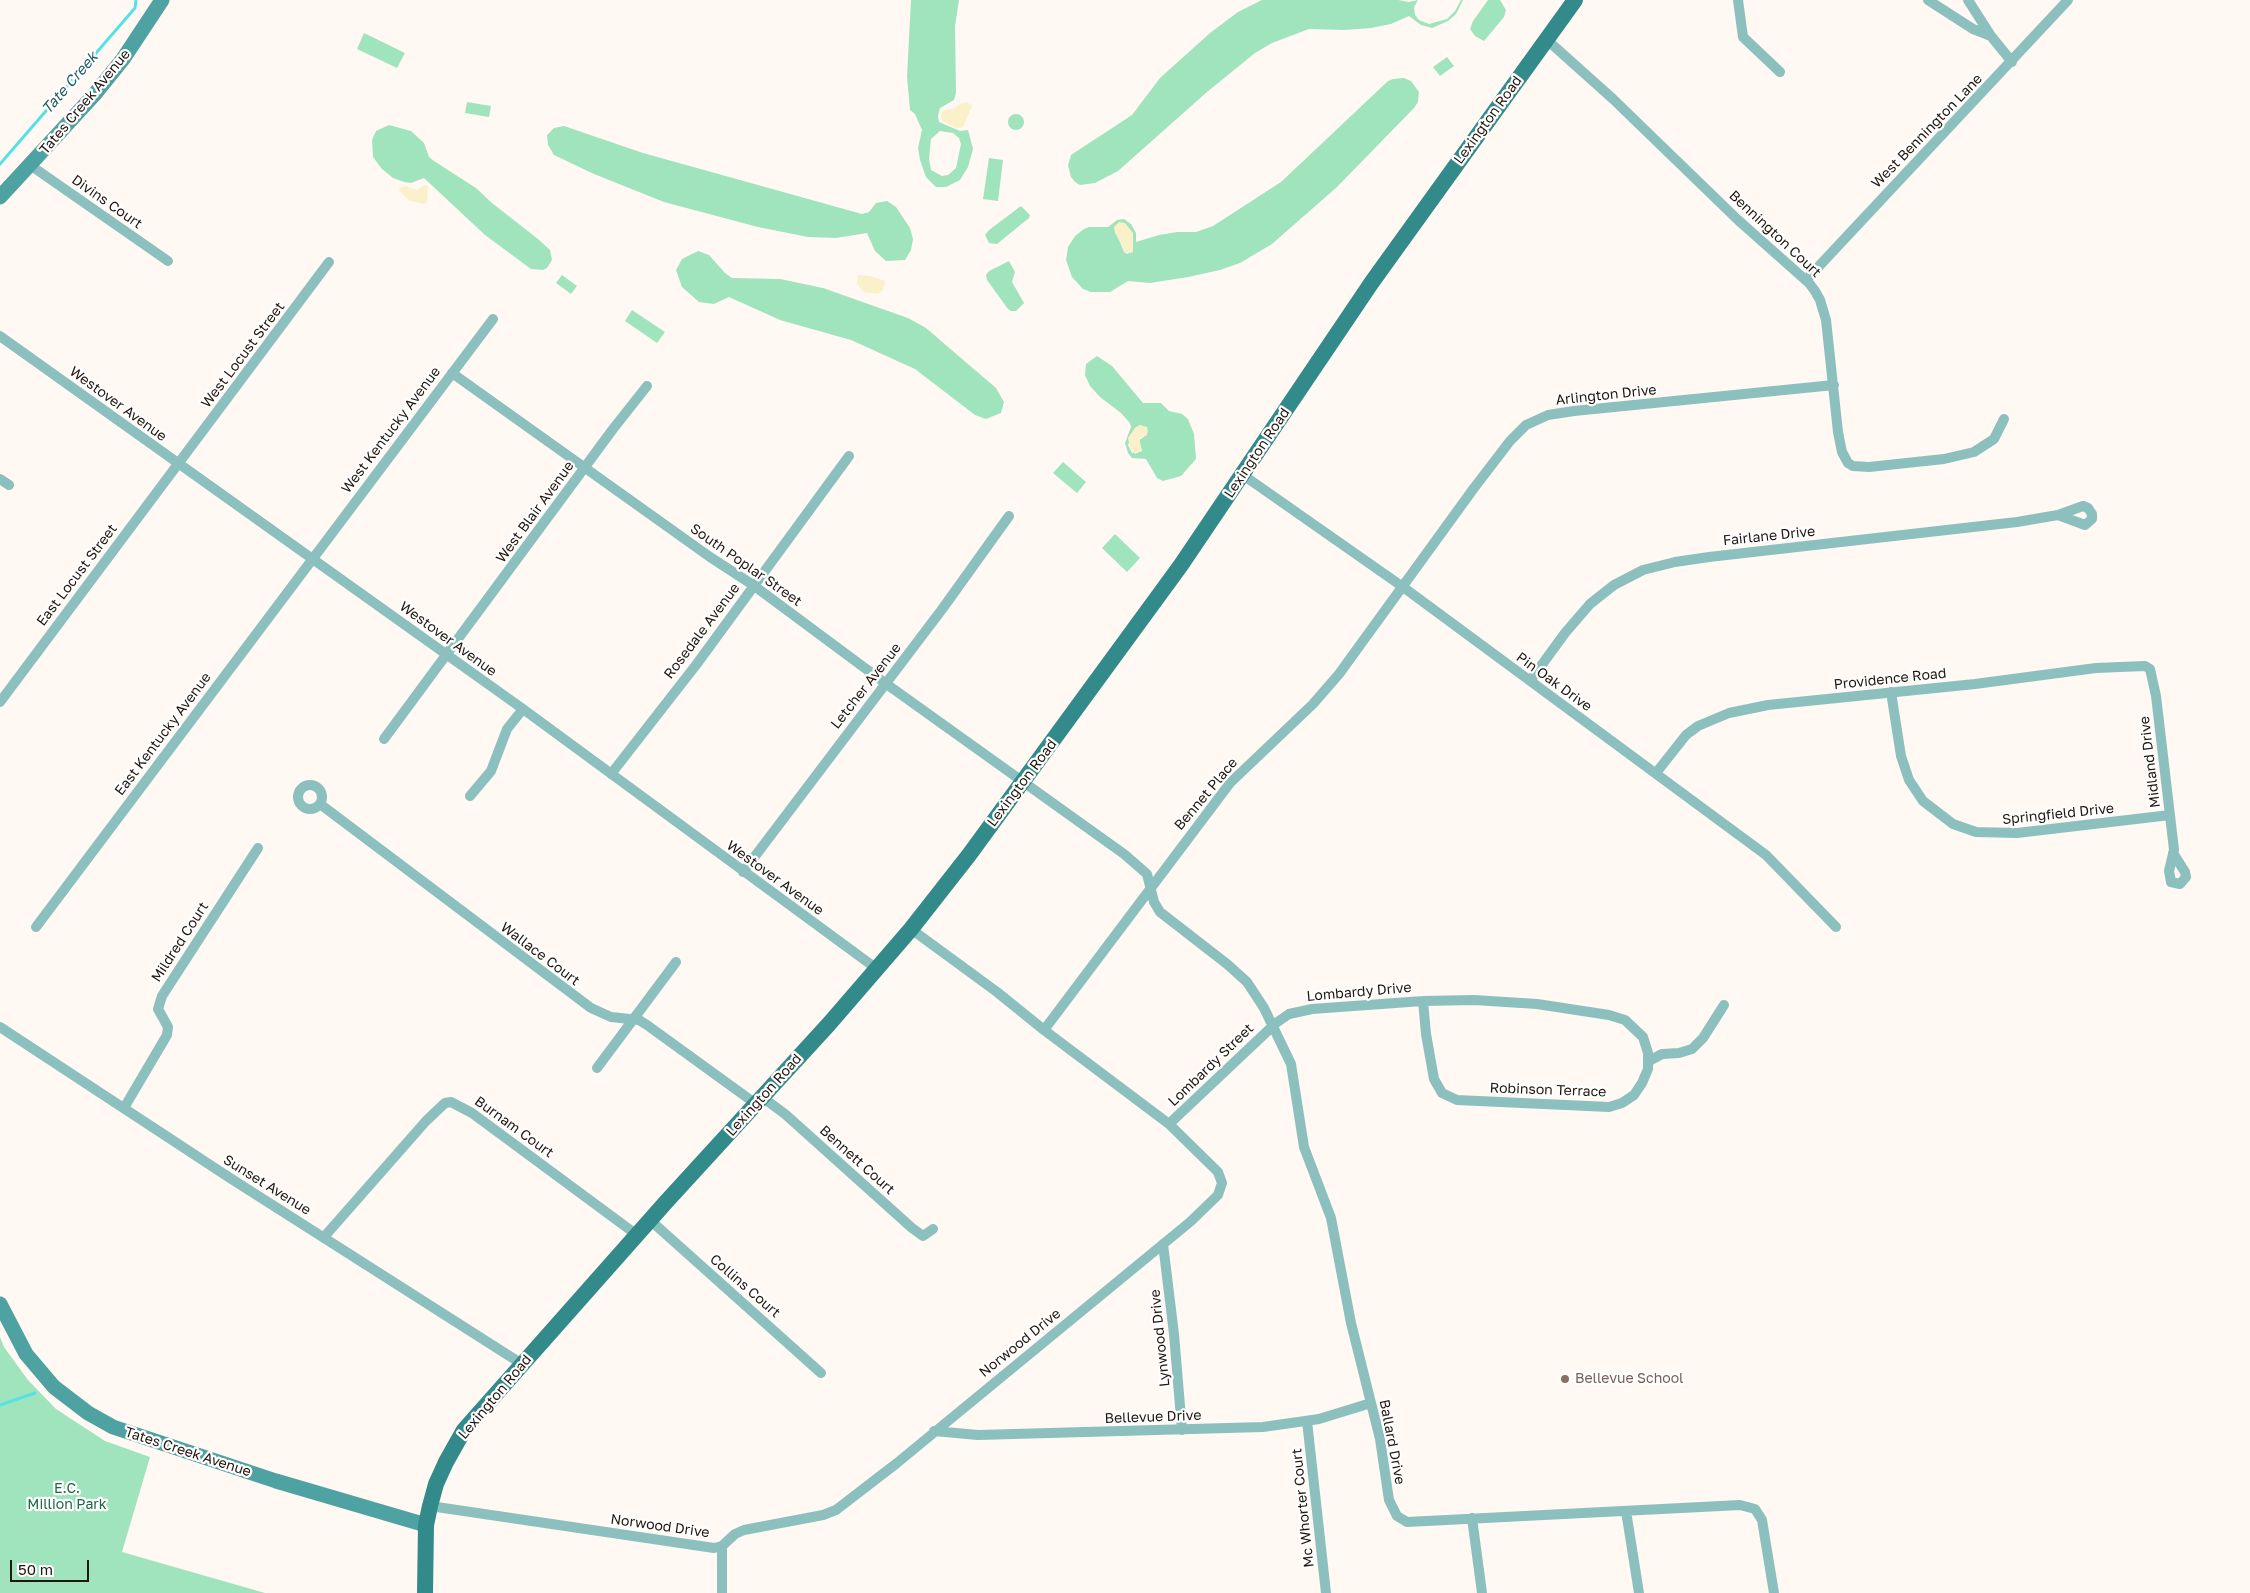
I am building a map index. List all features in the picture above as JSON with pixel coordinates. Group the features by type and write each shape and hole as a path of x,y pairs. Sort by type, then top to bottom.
{"main road":[{"name":"Tates Creek Avenue","path":"0,197 74,118 114,71 162,0"},
{"name":"Lexington Road","path":"425,1593 426,1526 430,1506 436,1484 464,1430 650,1220 877,969 911,928 1024,782 1175,573 1372,282 1575,0"},
{"name":"Tates Creek Avenue","path":"0,1304 19,1342 40,1371 62,1394 88,1413 112,1427 276,1481 426,1526"}],"street":[{"path":"1738,0 1743,37 1780,72"},
{"path":"1928,0 1973,29 1991,36"},
{"path":"1968,0 1991,36 2012,62"},
{"name":"West Bennington Lane","path":"1806,280 2068,0"},
{"name":"Bennington Court","path":"1546,39 1606,93 1738,220 1806,280 1815,291 1824,310 1844,459 1853,466 1919,462 1974,452 1994,439 2004,419"},
{"name":"Divins Court","path":"30,165 168,261"},
{"name":"West Locust Street","path":"178,465 329,262"},
{"name":"West Kentucky Avenue","path":"313,559 493,319"},
{"name":"Westover Avenue","path":"0,336 178,465 446,654 877,969"},
{"name":"South Poplar Street","path":"452,373 585,466 710,557 753,585 885,683 1024,782 1143,870 1149,878 1151,887"},
{"name":"Arlington Drive","path":"1403,587 1510,441 1526,424 1536,419 1574,411 1834,385"},
{"name":"West Blair Avenue","path":"384,739 646,386"},
{"name":"Rosedale Avenue","path":"611,774 696,664 849,456"},
{"name":"East Locust Street","path":"0,702 178,465"},
{"name":"Pin Oak Drive","path":"1243,475 1403,587 1766,855 1836,927"},
{"path":"0,479 9,485"},
{"name":"Fairlane Drive","path":"1530,681 1565,633 1590,604 1614,585 1643,570 1675,562 1709,557 2017,522 2058,515"},
{"name":"Letcher Avenue","path":"743,872 943,608 1009,516"},
{"name":"East Kentucky Avenue","path":"36,927 313,559"},
{"name":"Bennet Place","path":"1044,1030 1230,783 1313,704 1339,674 1403,587"},
{"name":"Providence Road","path":"1656,773 1686,735 1698,726 1729,713 1768,705 2138,665 2150,669"},
{"name":"Midland Drive","path":"2150,669 2156,696 2173,853"},
{"name":"Springfield Drive","path":"1891,692 1899,750 1909,780 1923,801 1953,824 1976,832 2017,833 2170,816"},
{"path":"470,796 491,771 506,729 522,709"},
{"name":"Wallace Court","path":"320,804 414,877 591,1008 611,1017 635,1019 657,1031 759,1100"},
{"name":"Mildred Court","path":"124,1108 167,1035 168,1027 158,1009 162,996 258,848"},
{"name":"Ballard Drive","path":"1151,887 1154,902 1160,912 1247,982 1264,1008 1271,1027 1291,1064 1304,1147 1331,1218 1351,1323 1380,1439 1389,1500 1397,1516 1407,1522 1729,1505 1755,1509 1762,1520 1765,1531 1774,1593"},
{"name":"Norwood Drive","path":"430,1506 714,1548 722,1546 735,1534 744,1530 768,1524 810,1519 836,1510 1214,1201 1222,1183 1216,1169 1169,1124 911,928"},
{"path":"597,1068 676,962"},
{"path":"1422,1001 1474,1000 1509,1002 1617,1017 1632,1025 1643,1038 1647,1045 1649,1061 1662,1054 1679,1054 1692,1049 1703,1038 1724,1005"},
{"name":"Lombardy Drive","path":"1271,1027 1289,1014 1312,1009 1422,1001"},
{"name":"Robinson Terrace","path":"1422,1001 1434,1079 1442,1093 1457,1100 1591,1107 1616,1106 1628,1100 1638,1089 1645,1076 1649,1061"},
{"name":"Sunset Avenue","path":"0,1027 522,1364"},
{"name":"Lombardy Street","path":"1169,1124 1271,1027"},
{"name":"Bennett Court","path":"759,1100 785,1114 912,1228 923,1236 933,1229"},
{"name":"Burnam Court","path":"324,1237 426,1121 445,1103 451,1102 472,1112 637,1235"},
{"name":"Collins Court","path":"650,1220 821,1374"},
{"name":"Lynwood Drive","path":"1163,1244 1174,1334 1182,1430"},
{"name":"Bellevue Drive","path":"934,1431 978,1435 1263,1427 1307,1421 1371,1403"},
{"name":"Mc Whorter Court","path":"1307,1421 1326,1593"},
{"path":"1626,1511 1639,1593"},
{"path":"1472,1518 1482,1593"},
{"path":"722,1546 722,1593"}],"green space":[{"path":"911,0 959,0 955,26 956,93 954,100 940,108 938,116 939,122 960,131 968,130 973,149 968,167 960,180 946,187 936,187 926,177 918,148 922,130 915,114 910,110 907,77","holes":["940,131 953,133 959,138 961,144 956,168 948,175 942,176 931,170 929,159 931,139"]},
{"path":"1262,0 1398,0 1409,2 1418,0 1414,7 1415,15 1419,20 1429,24 1447,19 1455,11 1461,0 1463,0 1456,14 1448,21 1432,28 1421,25 1409,16 1391,24 1371,28 1345,30 1309,29 1272,43 1255,53 1207,92 1118,171 1095,183 1080,185 1075,182 1071,177 1068,165 1071,155 1132,115 1160,78 1210,33 1238,12"},
{"path":"1488,0 1500,0 1506,10 1504,17 1484,41 1475,36 1470,29 1473,21"},
{"path":"364,33 405,53 397,68 357,49"},
{"path":"1447,57 1454,66 1440,76 1433,67"},
{"path":"1404,78 1411,81 1419,92 1418,102 1414,108 1337,187 1272,244 1240,263 1220,270 1150,283 1128,281 1110,292 1091,292 1083,289 1072,277 1066,260 1068,247 1075,236 1084,229 1089,227 1108,227 1117,220 1124,219 1131,224 1136,233 1136,242 1177,232 1196,232 1213,226 1281,182 1388,81","holes":["1114,227 1133,233 1133,251 1127,254 1124,252"]},
{"path":"467,102 491,106 489,117 465,113"},
{"path":"1013,114 1019,114 1024,119 1022,128 1013,130 1008,125 1008,119"},
{"path":"389,125 411,131 424,143 429,157 476,188 538,239 550,250 552,260 547,268 543,270 531,269 485,235 424,178 411,183 404,182 393,178 382,169 373,157 372,140 376,131"},
{"path":"564,126 643,153 862,214 869,212 876,203 887,201 896,207 910,228 913,239 911,250 905,260 886,261 875,251 867,233 836,238 808,237 758,227 664,202 594,174 554,155 548,145 547,135 554,128"},
{"path":"989,158 1003,160 998,201 983,199"},
{"path":"1021,206 1030,215 1029,218 997,244 989,243 985,235 989,230"},
{"path":"698,251 709,255 732,278 780,279 823,288 908,318 926,328 996,388 1004,402 1001,413 986,419 975,415 915,369 851,340 780,320 729,297 714,304 699,302 682,287 676,270 682,259"},
{"path":"1009,261 1015,272 1012,282 1024,303 1016,311 1008,309 987,280 986,275 989,271"},
{"path":"562,275 577,286 571,294 556,283"},
{"path":"632,310 665,332 657,343 625,321"},
{"path":"1097,356 1112,366 1143,403 1161,403 1169,411 1182,414 1188,419 1194,434 1196,459 1181,476 1163,481 1157,478 1146,459 1132,458 1128,453 1125,443 1131,427 1130,423 1090,386 1085,375 1086,364","holes":["1140,425 1144,437 1139,440 1142,451 1132,453 1128,445 1135,428"]},
{"path":"1063,462 1086,482 1077,493 1053,473"},
{"path":"1115,534 1140,558 1127,572 1102,548"},
{"name":"E.C. Million Park","path":"0,1337 4,1347 28,1380 56,1409 105,1441 150,1457 122,1552 265,1593 0,1593"}],"sand":[{"path":"967,102 972,106 963,127 956,128 942,121 941,115 944,110 953,109 961,103"},
{"path":"425,185 428,186 428,190 427,202 425,204 410,201 400,192 399,188 405,186 417,190"},
{"path":"1119,222 1125,223 1133,233 1133,252 1124,252 1115,233 1114,227"},
{"path":"858,275 871,276 885,281 883,290 878,294 864,292 857,284"},
{"path":"1140,425 1147,427 1148,432 1146,436 1139,438 1142,451 1135,454 1130,448 1128,438 1135,428"}],"waterway":[{"name":"Tate Creek","path":"0,164 135,8 136,0"},
{"name":"Tate Creek","path":"0,1405 35,1393"}],"place":[{"name":"Bellevue School","path":"1565,1379"}]}
